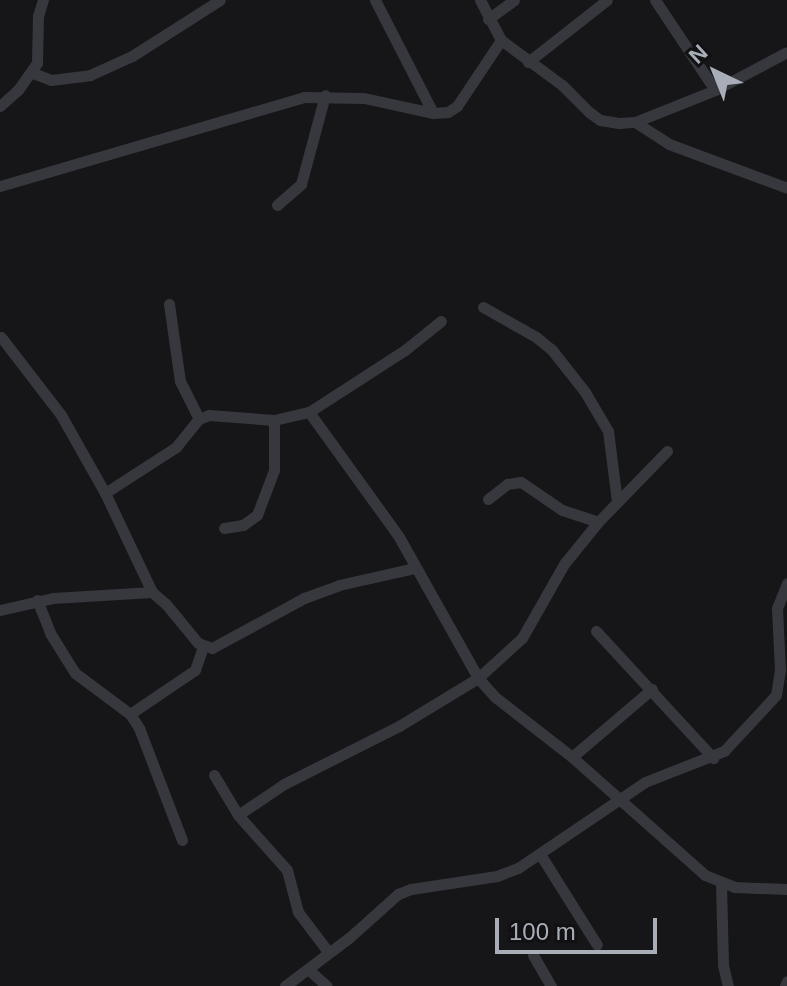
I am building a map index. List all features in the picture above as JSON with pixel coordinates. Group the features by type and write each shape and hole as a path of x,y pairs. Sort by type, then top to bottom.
{"street":[{"path":"0,106 33,73 38,53 38,16 43,0"},
{"path":"33,73 51,80 90,75 132,56 220,0"},
{"path":"375,0 433,113"},
{"path":"480,0 501,40 562,85 600,120 635,122 715,90 787,52"},
{"path":"488,19 514,0"},
{"path":"528,62 607,0"},
{"path":"655,0 715,90"},
{"path":"0,186 284,100 325,95 364,98 433,113 448,112 457,106 501,40"},
{"path":"277,205 301,184 325,95"},
{"path":"635,122 669,144 787,188"},
{"path":"169,304 180,381 199,419"},
{"path":"483,307 520,326 552,350 585,392 608,431 617,501"},
{"path":"105,493 176,447 199,419 209,415 274,420 309,412 405,350 441,321"},
{"path":"1,337 61,415 105,493 152,592 203,647"},
{"path":"309,412 380,507 478,678 495,697 572,757 686,861 721,883 755,889 787,889"},
{"path":"224,528 243,525 257,515 274,470 274,420"},
{"path":"238,815 284,784 399,726 478,678 522,638 564,564 617,501 667,451"},
{"path":"488,499 507,484 521,482 562,510 598,522"},
{"path":"203,647 222,645 304,598 339,585 415,568"},
{"path":"285,986 398,894 411,889 497,876 540,854 645,782 713,758 734,743 769,706 783,684 777,608 787,583"},
{"path":"0,610 37,600 152,592"},
{"path":"37,600 55,643 75,673 130,714 173,809 182,840"},
{"path":"596,631 713,758"},
{"path":"130,714 195,670 203,647"},
{"path":"572,757 652,689"},
{"path":"214,775 238,815 287,870 298,912 329,953"},
{"path":"540,854 597,945"},
{"path":"721,883 723,965 728,986"},
{"path":"533,955 551,986"},
{"path":"308,969 327,986"}]}
